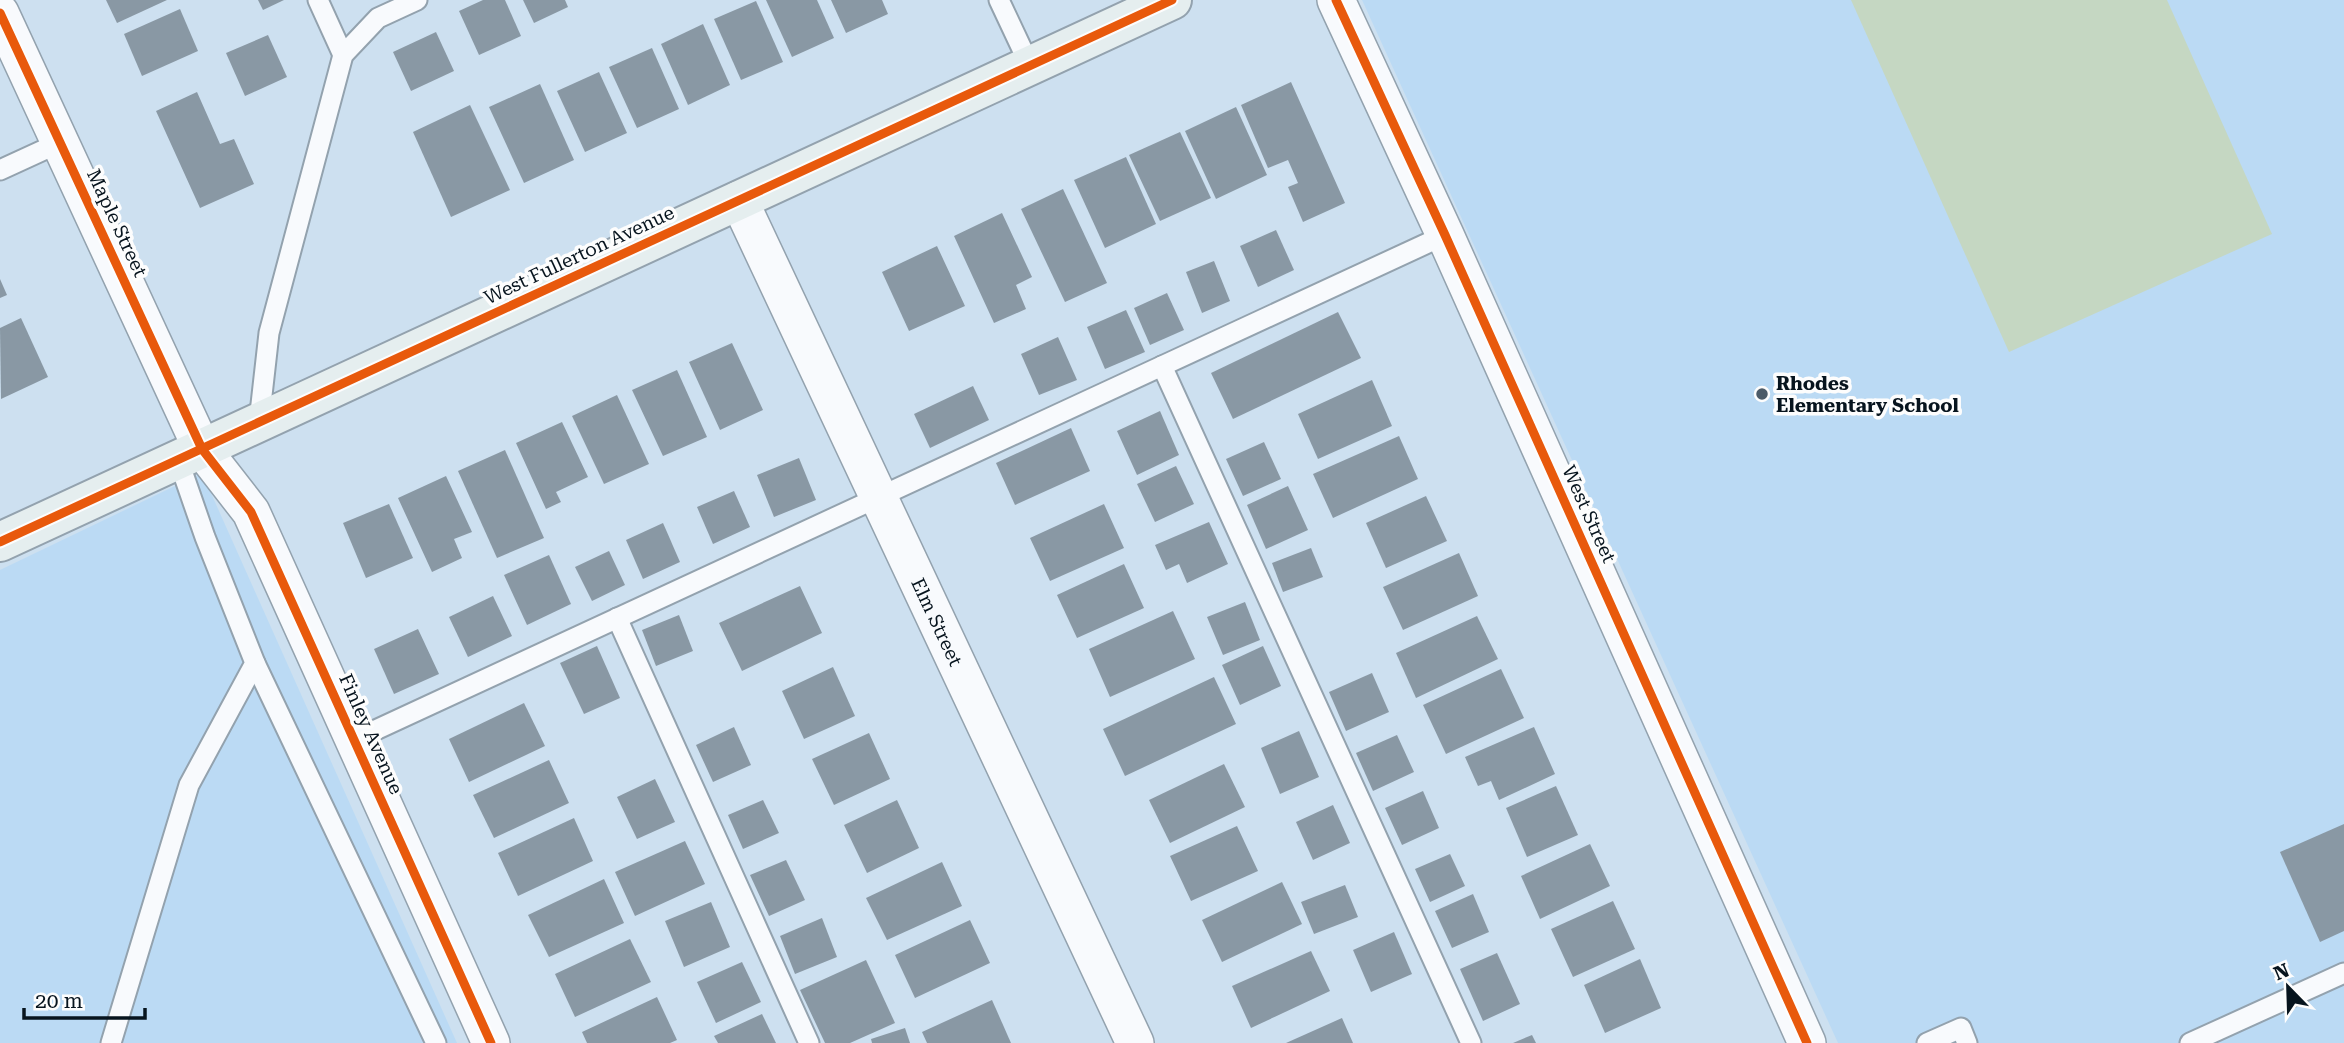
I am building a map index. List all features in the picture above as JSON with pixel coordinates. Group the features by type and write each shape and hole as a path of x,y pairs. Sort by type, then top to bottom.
{"street":[{"name":"West Fullerton Avenue","path":"0,542 1172,0"},
{"name":"West Street","path":"1336,0 1445,235 1800,1041"},
{"name":"Maple Street","path":"0,13 61,142 190,454"},
{"name":"Elm Street","path":"739,200 1135,1043"},
{"name":"Finley Avenue","path":"190,454 251,512 491,1043"}],"lane":[{"path":"318,0 343,55"},
{"path":"259,422 269,333 343,55 378,18 417,0"},
{"path":"999,0 1030,66"},
{"path":"0,170 61,142"},
{"path":"354,740 1445,235"},
{"path":"1161,366 1471,1043"},
{"path":"190,454 205,537 255,663 436,1043"},
{"path":"617,618 809,1043"},
{"path":"111,1043 189,785 255,663"},
{"path":"2190,1043 2344,973"},
{"path":"1927,1043 1961,1028 1967,1043"}],"shaded area":[{"path":"1362,0 2344,0 2344,1043 1838,1043"},
{"path":"202,473 457,1043 0,1043 0,570"}],"green space":[{"path":"1851,0 2167,0 2272,234 2009,352"}],"building":[{"path":"106,0 167,0 117,23"},
{"path":"258,0 284,0 263,10"},
{"path":"483,0 505,0 521,36 479,55 459,11"},
{"path":"523,0 565,0 568,7 534,23"},
{"path":"766,0 817,0 834,38 792,57"},
{"path":"831,0 882,0 888,14 846,33"},
{"path":"756,1 783,62 741,80 714,19"},
{"path":"180,9 198,51 142,76 124,34"},
{"path":"703,24 730,85 688,105 661,44"},
{"path":"436,32 454,71 411,91 393,52"},
{"path":"268,35 287,77 245,96 226,53"},
{"path":"652,48 679,109 637,128 609,67"},
{"path":"599,72 627,133 585,152 557,91"},
{"path":"1291,82 1345,203 1303,222 1288,187 1298,183 1288,160 1268,168 1241,105"},
{"path":"540,84 574,160 524,183 489,107"},
{"path":"197,92 220,144 234,139 254,184 200,208 156,111"},
{"path":"470,105 510,190 451,217 413,132"},
{"path":"1236,107 1267,175 1216,199 1185,131"},
{"path":"1180,132 1211,198 1160,221 1129,155"},
{"path":"1126,157 1156,224 1105,248 1074,180"},
{"path":"1063,189 1107,283 1065,302 1021,209"},
{"path":"1002,213 1032,277 1016,285 1026,309 994,323 954,236"},
{"path":"1276,230 1294,270 1258,287 1240,246"},
{"path":"937,246 965,306 909,331 882,272"},
{"path":"1214,261 1230,301 1202,313 1186,272"},
{"path":"0,279 7,295 0,298"},
{"path":"1167,293 1184,330 1150,345 1134,308"},
{"path":"1126,310 1145,352 1105,369 1087,327"},
{"path":"1338,312 1361,358 1233,419 1211,373"},
{"path":"21,318 48,377 1,399 0,328"},
{"path":"1058,337 1077,380 1039,395 1021,354"},
{"path":"732,343 763,410 720,430 689,362"},
{"path":"677,370 707,437 663,456 632,390"},
{"path":"1372,380 1392,426 1318,459 1298,414"},
{"path":"973,386 989,420 930,448 914,414"},
{"path":"617,395 649,464 604,484 572,416"},
{"path":"1160,411 1179,455 1137,475 1117,431"},
{"path":"562,422 588,477 556,492 561,502 546,509 516,443"},
{"path":"1071,428 1090,471 1015,505 996,463"},
{"path":"1399,436 1418,479 1333,518 1313,474"},
{"path":"1264,442 1281,479 1243,496 1226,459"},
{"path":"505,450 544,538 497,558 458,471"},
{"path":"799,458 816,500 774,517 757,475"},
{"path":"1176,466 1194,504 1155,522 1137,484"},
{"path":"446,476 472,532 454,539 462,558 432,572 398,498"},
{"path":"1288,486 1308,530 1266,549 1247,505"},
{"path":"734,491 750,527 713,544 697,507"},
{"path":"1426,496 1447,541 1386,568 1366,523"},
{"path":"389,504 413,558 366,578 343,523"},
{"path":"1104,504 1124,548 1050,581 1030,538"},
{"path":"1209,522 1228,564 1187,583 1179,564 1166,570 1155,545"},
{"path":"663,523 680,562 643,579 626,540"},
{"path":"1311,548 1323,577 1283,592 1272,563"},
{"path":"609,551 625,585 592,601 575,567"},
{"path":"1459,553 1478,596 1403,630 1383,587"},
{"path":"549,555 571,604 527,625 504,575"},
{"path":"1124,564 1144,608 1077,638 1057,595"},
{"path":"800,586 822,633 742,671 719,623"},
{"path":"493,596 512,636 468,657 449,617"},
{"path":"1245,602 1260,640 1223,655 1207,617"},
{"path":"1173,611 1195,659 1110,697 1089,649"},
{"path":"679,615 693,651 656,666 642,630"},
{"path":"1477,616 1498,659 1416,698 1396,653"},
{"path":"418,629 439,674 394,694 374,649"},
{"path":"597,646 620,698 584,714 560,663"},
{"path":"1263,646 1281,686 1240,705 1222,665"},
{"path":"833,667 855,716 804,739 782,691"},
{"path":"1501,669 1524,718 1446,754 1423,705"},
{"path":"1372,673 1389,712 1346,731 1329,692"},
{"path":"1214,677 1236,724 1125,776 1103,729"},
{"path":"524,703 545,746 469,782 449,739"},
{"path":"734,727 751,765 713,782 696,745"},
{"path":"1534,727 1555,774 1499,800 1491,781 1478,786 1465,757"},
{"path":"1299,731 1319,777 1280,794 1261,748"},
{"path":"869,733 890,779 834,805 812,759"},
{"path":"1397,735 1414,772 1373,791 1356,753"},
{"path":"549,760 569,803 494,838 473,795"},
{"path":"1224,764 1245,807 1170,843 1149,800"},
{"path":"655,779 675,822 637,839 617,797"},
{"path":"1556,786 1578,835 1527,857 1506,808"},
{"path":"1423,791 1439,828 1402,845 1385,808"},
{"path":"763,800 779,833 743,849 728,815"},
{"path":"897,800 919,848 867,873 844,825"},
{"path":"1333,805 1350,843 1313,860 1296,822"},
{"path":"574,818 593,861 518,896 498,853"},
{"path":"2344,824 2344,931 2320,942 2280,852"},
{"path":"1237,826 1258,871 1191,901 1170,856"},
{"path":"685,841 705,884 635,916 615,872"},
{"path":"1590,844 1610,886 1540,919 1521,876"},
{"path":"1450,854 1465,886 1430,902 1415,869"},
{"path":"786,860 805,900 769,916 750,875"},
{"path":"942,862 962,906 887,940 866,898"},
{"path":"604,879 624,923 549,957 528,915"},
{"path":"1282,882 1302,924 1222,962 1202,920"},
{"path":"1345,885 1358,917 1314,934 1301,902"},
{"path":"1473,894 1489,932 1452,948 1435,911"},
{"path":"1613,901 1635,949 1573,977 1551,929"},
{"path":"711,902 730,947 684,967 665,921"},
{"path":"822,918 837,957 795,974 780,936"},
{"path":"970,920 990,963 915,998 895,955"},
{"path":"1394,932 1412,974 1371,992 1353,950"},
{"path":"630,939 651,982 575,1017 555,974"},
{"path":"1311,951 1330,991 1251,1028 1232,986"},
{"path":"1497,953 1520,1004 1483,1021 1460,969"},
{"path":"1640,959 1661,1008 1605,1033 1584,985"},
{"path":"866,960 895,1023 850,1043 825,1043 800,990"},
{"path":"742,962 761,1002 716,1023 697,982"},
{"path":"657,997 677,1040 670,1043 587,1043 582,1032"},
{"path":"992,1000 1011,1043 927,1043 922,1032"},
{"path":"762,1014 776,1043 718,1043 714,1036"},
{"path":"1342,1018 1353,1043 1286,1043"},
{"path":"905,1028 910,1043 872,1043 871,1039"},
{"path":"1532,1035 1536,1043 1513,1043"}],"cycle path":[{"path":"0,542 1172,0"},
{"path":"1336,0 1445,235 1807,1043"},
{"path":"0,13 202,449 251,512 491,1043"}],"place":[{"name":"Rhodes Elementary School","path":"1762,394"}]}
